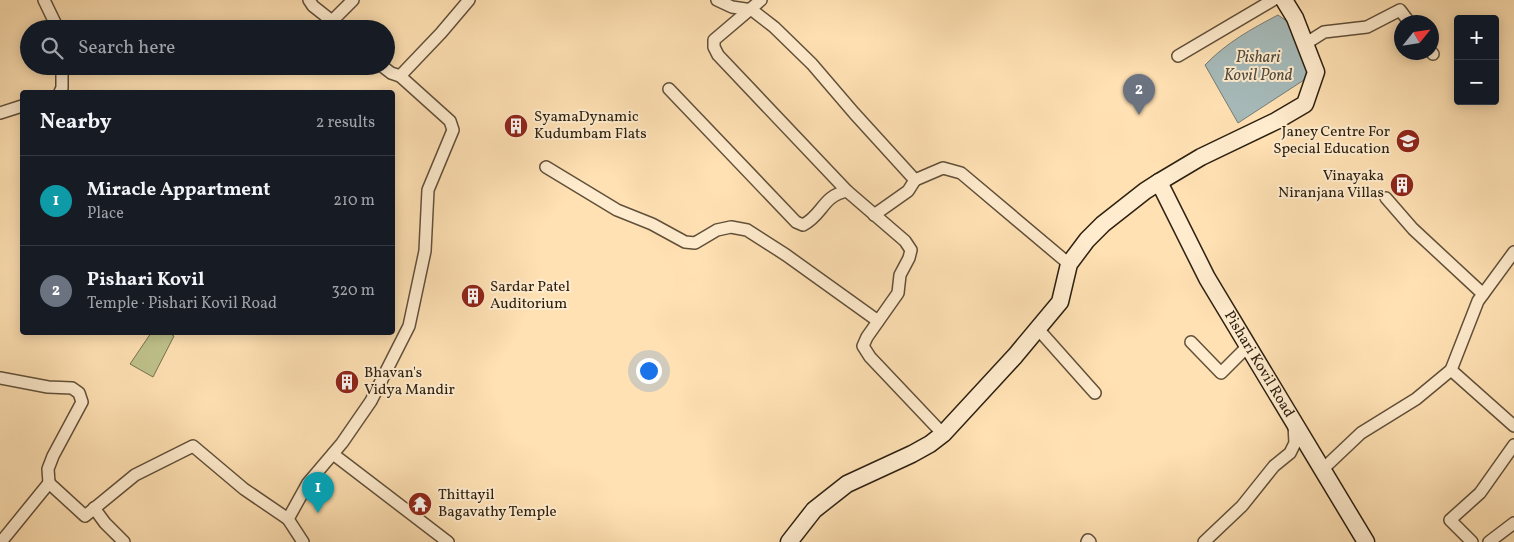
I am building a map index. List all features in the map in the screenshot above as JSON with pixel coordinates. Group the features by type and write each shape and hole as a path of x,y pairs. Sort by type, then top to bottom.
{"street":[{"path":"44,0 54,20"},
{"path":"309,0 313,6 330,20"},
{"path":"339,20 353,0"},
{"path":"400,76 469,0"},
{"path":"717,0 732,7 752,10 774,27 812,64 915,180"},
{"path":"761,0 752,10 714,40 714,47 718,54 847,191 905,241 911,250 900,275 898,293 867,337 863,346 870,357 943,434"},
{"path":"1178,56 1273,0"},
{"path":"789,542 814,510 847,484 912,454 943,434 1060,302 1069,264 1087,240 1103,224 1145,191 1201,157 1276,121 1305,104 1316,72 1295,18 1284,0"},
{"path":"1305,44 1324,32 1367,26 1400,10 1404,15"},
{"path":"288,519 308,483 342,444 371,401 409,326 426,251 428,190 453,130 450,121 400,76 395,74"},
{"path":"61,90 62,75"},
{"path":"669,89 796,222 803,225 809,222 830,197 847,191"},
{"path":"0,113 20,107"},
{"path":"546,167 617,210 652,224 685,242 695,243 717,230 731,228 747,230 786,254 878,321"},
{"path":"874,215 908,191 915,180 943,168 961,173 1069,264"},
{"name":"Pishari Kovil Road","path":"1159,182 1207,278 1366,542"},
{"path":"1386,198 1413,229 1483,294"},
{"path":"1323,469 1361,433 1416,399 1451,370 1478,301 1514,252"},
{"path":"1038,329 1095,393"},
{"path":"1191,342 1221,373 1248,346"},
{"path":"1451,370 1514,426"},
{"path":"0,378 48,387 72,388 79,393 82,402 53,456 48,469 49,483 1,542"},
{"path":"1204,542 1242,506 1274,466 1290,454 1295,443 1293,419"},
{"path":"1472,542 1450,520 1480,493 1514,445"},
{"path":"49,483 85,516 135,475 193,446 244,489 288,519 303,542"},
{"path":"333,454 448,542"},
{"path":"94,508 105,523 124,542"},
{"path":"1489,542 1514,524"}],"green space":[{"path":"150,335 174,336 153,377 130,364"}],"water":[{"name":"Pishari Kovil Pond","path":"1278,15 1291,24 1308,66 1304,80 1238,123 1205,65 1239,37"}],"place":[{"name":"Pishari Kovil","path":"1139,115"},
{"name":"SyamaDynamic Kudumbam Flats","path":"516,126"},
{"name":"Janey Centre For Special Education","path":"1408,141"},
{"name":"Vinayaka Niranjana Villas","path":"1402,185"},
{"name":"Sardar Patel Auditorium","path":"473,296"},
{"name":"Bhavan's Vidya Mandir","path":"347,382"},
{"name":"Thittayil Bagavathy Temple","path":"420,504"},
{"name":"Miracle Appartment","path":"318,513"}]}
